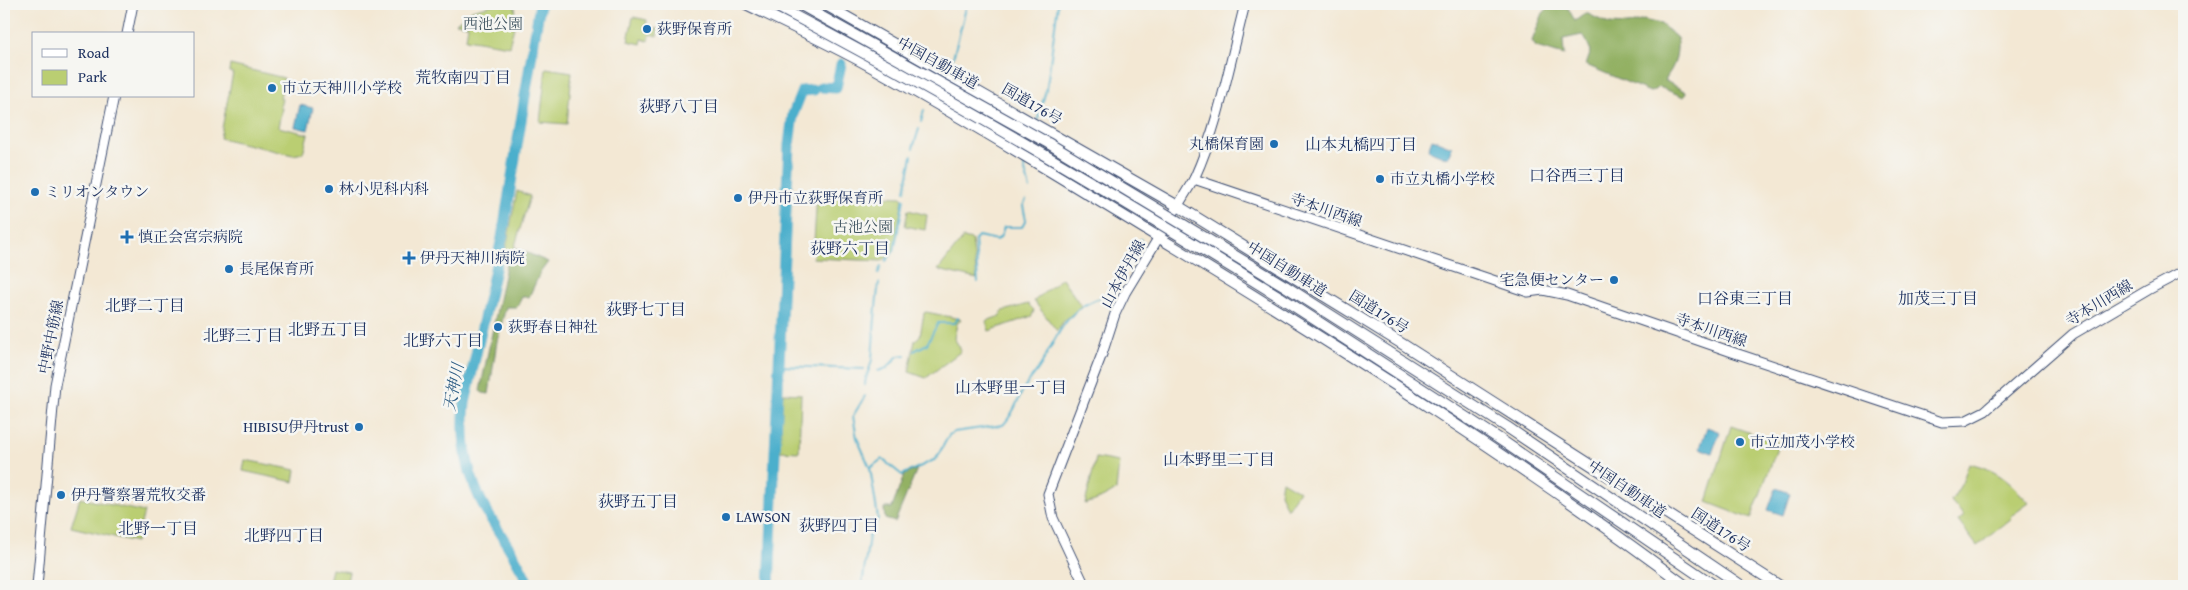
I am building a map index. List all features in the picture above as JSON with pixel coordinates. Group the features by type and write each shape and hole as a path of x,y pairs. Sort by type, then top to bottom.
{"highway":[{"path":"746,4 869,65 1159,237 1352,358 1527,473 1622,538 1686,586"},
{"name":"中国自動車道","path":"772,4 840,39 1033,148 1280,297 1498,438 1715,586"},
{"name":"中国自動車道","path":"799,4 1031,133 1285,286 1507,426 1742,586"},
{"name":"国道176号","path":"824,4 1178,206 1404,346 1780,586"}],"main road":[{"path":"127,32 133,4"},
{"name":"山本伊丹線","path":"1086,586 1053,518 1048,494 1102,354 1115,314 1194,179 1211,136 1245,4"},
{"name":"中野中筋線","path":"37,586 55,385 114,98"},
{"name":"寺本川西線","path":"1194,179 1528,292 1543,290 1567,294 1732,352 1942,422 1965,420 1986,411 2072,334 2184,271"}],"green space":[{"name":"西池公園","path":"495,4 514,4 516,14 509,46 466,39 468,25 456,23 472,10"},
{"path":"1548,8 1568,8 1575,21 1586,13 1609,24 1628,25 1643,20 1661,24 1677,38 1675,61 1664,80 1686,92 1684,97 1659,87 1650,92 1586,65 1591,51 1582,35 1563,39 1564,55 1536,47 1532,41 1543,13"},
{"path":"633,17 647,20 646,27 658,29 657,36 650,34 648,41 642,39 641,44 628,41"},
{"path":"230,65 284,78 280,98 282,99 280,107 282,108 278,127 308,134 303,153 293,155 220,138 233,73 229,72"},
{"path":"546,68 572,72 567,124 540,122"},
{"path":"517,191 530,196 511,259 504,258"},
{"name":"古池公園","path":"817,193 901,197 903,199 893,252 882,261 813,258"},
{"path":"908,210 927,215 925,230 905,226"},
{"path":"963,238 972,240 977,279 938,270"},
{"name":"荻野春日神社","path":"516,248 548,262 540,273 529,297 522,297 517,307 506,307 497,341 489,394 483,393 480,391 509,251"},
{"path":"1062,278 1081,306 1063,322 1057,331 1034,301"},
{"path":"1028,304 1034,310 1032,316 989,331 986,321 1000,316 1003,311"},
{"path":"924,313 961,319 957,324 954,338 960,348 960,352 926,378 909,372 915,340 920,336"},
{"path":"783,393 801,394 799,452 780,451"},
{"path":"1731,426 1779,443 1751,519 1707,502"},
{"path":"1096,458 1119,462 1116,490 1102,498 1085,504"},
{"path":"245,460 296,470 294,482 243,471"},
{"path":"1969,463 1988,469 2002,477 2029,503 1977,546 1958,521 1964,516 1951,501 1962,483"},
{"path":"917,469 895,522 885,519 884,508 892,508 904,475"},
{"path":"1282,481 1299,491 1287,509 1280,493"},
{"path":"80,498 144,512 136,542 71,527"},
{"path":"332,569 349,572 346,586 328,586"}],"water":[{"path":"300,105 313,108 308,130 295,127"},
{"path":"1432,139 1452,147 1448,158 1428,150"},
{"path":"1707,427 1720,432 1712,453 1700,448"},
{"path":"1776,488 1790,493 1783,515 1768,510"}],"waterway":[{"name":"天神川","path":"529,586 515,557 480,499 467,459 464,418 465,403 502,238 540,4"},
{"path":"947,64 953,58 967,4"},
{"path":"1037,122 1047,86 1058,4"},
{"path":"821,87 836,88 841,64"},
{"path":"769,586 789,145 793,114 802,91 814,90"},
{"path":"921,122 924,110"},
{"path":"913,148 919,129"},
{"path":"905,191 912,156"},
{"path":"1027,160 1024,167 1030,189"},
{"path":"886,261 894,251 904,199"},
{"path":"978,282 975,240 978,236 997,240 1001,236 1004,227 1022,227 1026,220 1023,206 1026,200"},
{"path":"1124,264 1141,239"},
{"path":"878,274 881,266"},
{"path":"862,586 869,536 878,518 870,468 882,459 902,475 936,459 949,435 954,432 1003,425 1066,322 1081,307 1104,297 1118,277"},
{"path":"865,385 872,359 879,283"},
{"path":"914,351 927,344 938,323 955,323 958,318"},
{"path":"878,371 887,368 898,356 906,355"},
{"path":"779,366 864,369"},
{"path":"865,396 853,416 857,438 870,468"}],"place":[{"name":"荻野保育所","path":"647,29"},
{"name":"市立天神川小学校","path":"272,88"},
{"name":"丸橋保育園","path":"1274,144"},
{"name":"市立丸橋小学校","path":"1380,179"},
{"name":"林小児科内科","path":"329,189"},
{"name":"ミリオンタウン","path":"35,192"},
{"name":"伊丹市立荻野保育所","path":"738,198"},
{"name":"慎正会宮宗病院","path":"127,237"},
{"name":"伊丹天神川病院","path":"409,258"},
{"name":"長尾保育所","path":"229,269"},
{"name":"宅急便センター","path":"1614,280"},
{"name":"荻野春日神社","path":"498,327"},
{"name":"HIBISU伊丹trust","path":"359,427"},
{"name":"市立加茂小学校","path":"1740,442"},
{"name":"伊丹警察署荒牧交番","path":"61,495"},
{"name":"LAWSON","path":"726,517"}],"district":[{"name":"荒牧南四丁目","path":"463,77"},
{"name":"荻野八丁目","path":"679,106"},
{"name":"山本丸橋四丁目","path":"1361,144"},
{"name":"口谷西三丁目","path":"1577,175"},
{"name":"荻野六丁目","path":"850,248"},
{"name":"口谷東三丁目","path":"1745,298"},
{"name":"加茂三丁目","path":"1938,298"},
{"name":"北野二丁目","path":"145,305"},
{"name":"荻野七丁目","path":"646,309"},
{"name":"北野五丁目","path":"328,329"},
{"name":"北野三丁目","path":"243,335"},
{"name":"北野六丁目","path":"443,340"},
{"name":"山本野里一丁目","path":"1011,387"},
{"name":"山本野里二丁目","path":"1219,459"},
{"name":"荻野五丁目","path":"638,501"},
{"name":"荻野四丁目","path":"839,525"},
{"name":"北野一丁目","path":"158,528"},
{"name":"北野四丁目","path":"284,535"}]}
